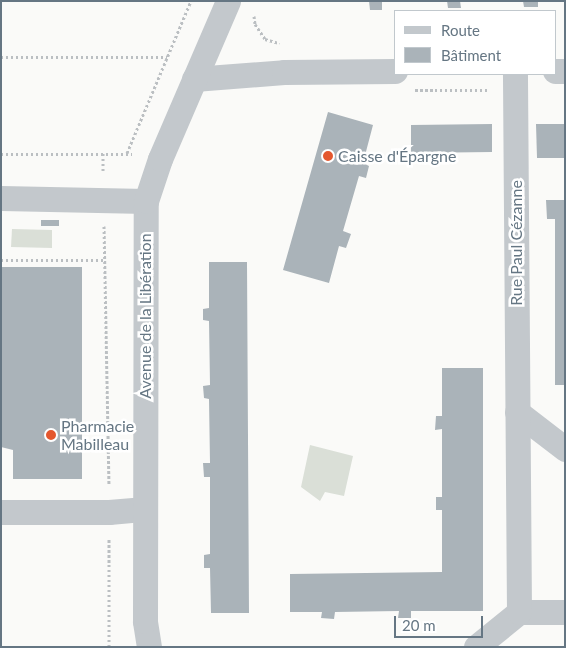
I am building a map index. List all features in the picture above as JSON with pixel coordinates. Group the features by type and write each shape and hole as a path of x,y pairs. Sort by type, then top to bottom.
{"street":[{"name":"Avenue de la Libération","path":"149,647 145,621 146,200 160,159 228,1"},
{"path":"194,79 284,72 402,81"},
{"name":"Rue Paul Cézanne","path":"515,82 519,612"},
{"path":"1,198 146,200"},
{"path":"517,412 565,449"},
{"path":"1,512 109,512 145,509"},
{"path":"476,647 519,612 565,612"}],"path":[{"path":"127,153 190,1"},
{"path":"1,57 167,57"},
{"path":"402,81 515,82"},
{"path":"103,153 109,512 109,647"},
{"path":"1,154 127,153 160,159"},
{"path":"1,260 105,260"}],"shaded area":[{"path":"12,229 52,230 52,248 11,247"},
{"path":"310,445 353,456 344,496 325,492 320,501 301,487"}],"building":[{"path":"369,1 382,1 382,10 370,10"},
{"path":"447,1 460,1 461,8 448,8"},
{"path":"523,1 538,1 538,7 524,7"},
{"path":"328,112 373,125 363,163 369,166 366,178 359,176 343,231 351,234 346,248 339,246 329,283 283,270"},
{"path":"492,124 492,152 411,153 411,125"},
{"path":"536,124 565,124 565,158 537,158"},
{"path":"546,200 565,200 565,385 555,385 555,219 547,219"},
{"path":"41,220 59,220 59,226 41,226"},
{"path":"209,262 247,262 249,613 211,613 210,568 204,568 204,555 210,554 210,477 204,477 203,463 210,463 209,399 204,398 203,386 210,385 209,321 203,320 203,309 209,308"},
{"path":"1,267 82,267 82,479 13,479 13,450 1,447"},
{"path":"442,368 483,368 483,611 411,611 411,618 398,618 399,611 335,612 334,619 321,618 322,612 290,612 290,574 442,572 442,510 436,510 436,497 442,497 442,429 435,430 436,416 442,416"}],"place":[{"name":"Caisse d'Épargne","path":"328,156"},
{"name":"Pharmacie Mabilleau","path":"51,435"}]}
